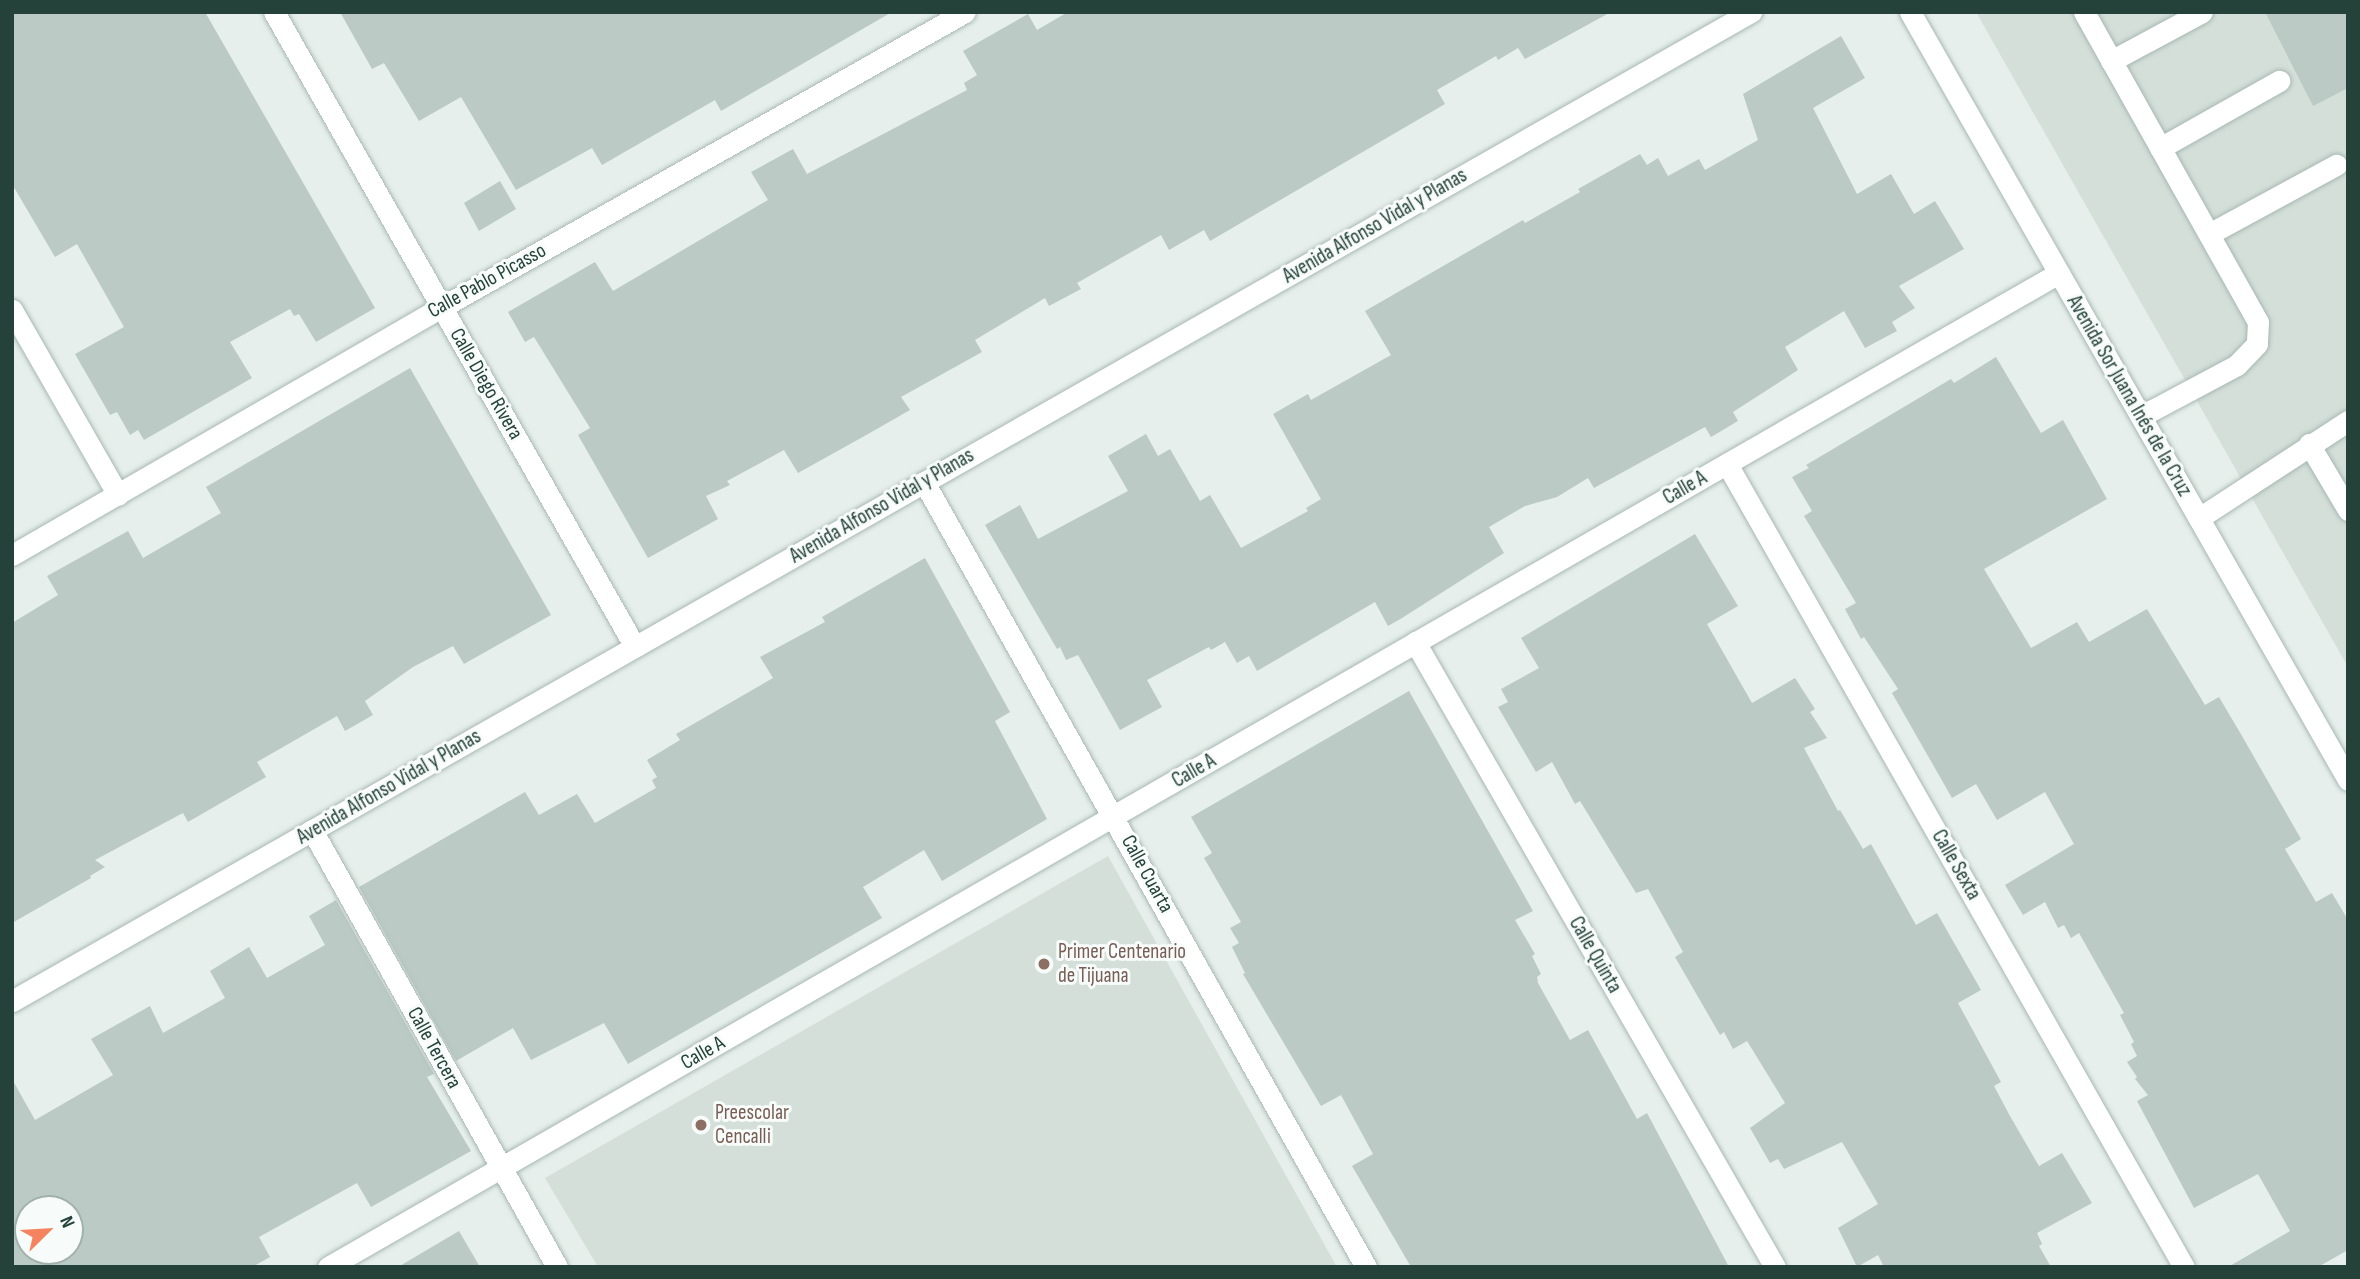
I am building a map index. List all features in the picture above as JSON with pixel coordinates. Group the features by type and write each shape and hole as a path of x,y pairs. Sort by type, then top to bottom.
{"street":[{"name":"Calle Diego Rivera","path":"274,12 635,647"},
{"name":"Calle Pablo Picasso","path":"12,555 442,307 965,12"},
{"name":"Avenida Alfonso Vidal y Planas","path":"12,1001 1751,12"},
{"name":"Avenida Sor Juana Inés de la Cruz","path":"1910,12 2348,780"},
{"path":"2084,12 2258,322 2257,344 2237,365 2141,416"},
{"path":"2111,61 2202,12"},
{"path":"2160,148 2279,81"},
{"path":"2209,233 2336,165"},
{"name":"Calle A","path":"328,1267 2059,273"},
{"path":"12,310 118,495"},
{"path":"2199,518 2348,421"},
{"path":"2309,444 2348,510"},
{"name":"Calle Sexta","path":"1727,464 2184,1267"},
{"name":"Calle Cuarta","path":"924,482 1366,1267"},
{"name":"Calle Quinta","path":"1415,642 1775,1267"},
{"name":"Calle Tercera","path":"312,830 557,1267"}],"shaded area":[{"path":"1976,12 2348,12 2348,666 2344,660"},
{"name":"Primer Centenario de Tijuana","path":"1108,856 1337,1267 598,1267 545,1178"}],"building":[{"path":"12,12 205,12 375,308 316,342 299,314 294,316 290,309 230,342 252,378 144,440 138,430 130,435 117,412 110,415 75,354 124,327 77,244 55,257 12,184"},
{"path":"340,12 892,12 721,111 715,100 602,165 592,148 516,190 461,97 419,121 384,63 372,69"},
{"path":"1068,12 1611,12 1525,59 1518,48 1498,60 1496,56 1437,90 1445,104 1210,241 1204,230 1169,250 1161,235 1077,283 1081,289 1049,306 1045,298 975,340 982,352 901,397 910,410 798,473 784,450 727,481 730,485 706,496 718,519 648,558 578,435 590,428 534,337 525,342 508,312 595,262 613,291 768,200 751,172 793,149 807,174 967,90 964,83 977,75 963,51 1028,14 1037,30"},
{"path":"2265,12 2348,12 2348,88 2313,106"},
{"path":"1841,36 1865,78 1813,108 1857,194 1891,174 1914,214 1935,201 1964,249 1899,286 1915,308 1892,322 1897,331 1865,348 1844,311 1785,347 1798,370 1733,412 1738,421 1711,437 1705,427 1594,488 1588,478 1557,497 1525,506 1489,527 1504,553 1402,618 1388,626 1375,602 1257,671 1249,656 1237,663 1225,642 1211,650 1209,647 1147,680 1162,707 1120,730 1078,655 1066,660 1060,647 1057,649 985,525 1020,505 1038,539 1128,491 1108,456 1146,434 1158,456 1170,449 1200,501 1210,495 1241,548 1308,511 1306,508 1321,499 1273,414 1308,394 1311,400 1391,355 1365,311 1523,220 1525,223 1580,192 1578,189 1640,154 1647,165 1658,158 1668,176 1699,159 1705,170 1758,140 1743,94"},
{"path":"500,181 516,209 479,231 464,203"},
{"path":"1996,357 2041,433 2063,420 2107,499 1984,569 2031,648 2077,622 2089,642 2147,609 2205,705 2219,697 2242,736 2301,839 2285,849 2316,902 2332,893 2348,920 2348,1250 2318,1267 2228,1267 2290,1231 2258,1174 2194,1208 2137,1101 2148,1095 2135,1079 2137,1077 2127,1062 2137,1056 2131,1044 2134,1042 2120,1015 2124,1013 2079,933 2071,938 2064,925 2058,928 2045,902 2023,915 2005,885 2074,844 2045,792 1997,820 1976,784 1952,798 1892,693 1898,689 1864,637 1861,639 1845,609 1856,603 1804,516 1812,511 1792,477 1809,468 1806,465 1951,379 1954,383"},
{"path":"410,368 551,615 464,664 453,646 413,667 365,701 373,715 345,731 337,716 257,762 266,777 188,822 183,813 95,860 105,867 90,876 91,878 12,923 12,623 58,595 47,576 128,531 143,558 221,513 206,487"},
{"path":"1695,534 1738,606 1707,624 1752,703 1795,678 1815,709 1810,712 1827,738 1804,748 1838,811 1840,810 1863,849 1871,844 1916,925 1937,913 1981,990 1958,1003 2001,1082 1994,1086 2010,1116 2039,1166 2062,1153 2092,1203 2037,1233 2042,1244 2039,1246 2051,1267 1884,1267 1878,1255 1857,1267 1838,1228 1878,1204 1842,1142 1784,1169 1778,1159 1770,1163 1750,1128 1785,1103 1747,1041 1733,1049 1724,1032 1720,1035 1675,957 1683,952 1648,889 1636,893 1580,801 1575,804 1552,762 1536,772 1498,707 1508,702 1501,689 1539,668 1521,638"},
{"path":"925,558 1010,712 995,721 1047,819 942,881 924,850 863,887 882,918 628,1064 604,1023 531,1060 513,1028 456,1061 359,887 525,792 539,815 577,794 595,823 656,788 652,780 657,777 647,760 680,740 676,734 773,678 760,657 825,622 822,617"},
{"path":"1409,691 1533,911 1515,920 1535,954 1532,956 1541,974 1537,977 1538,983 1570,1040 1588,1030 1637,1119 1647,1113 1729,1267 1411,1267 1352,1166 1373,1154 1341,1095 1321,1106 1243,974 1245,973 1232,947 1239,943 1230,928 1241,922 1204,858 1212,853 1191,817"},
{"path":"336,900 434,1074 427,1077 471,1151 371,1207 357,1183 259,1237 270,1257 252,1267 12,1267 12,1079 35,1120 113,1075 91,1039 150,1006 163,1033 225,998 210,971 249,947 267,978 325,945 309,916"},
{"path":"459,1231 480,1267 398,1267"}],"place":[{"name":"Primer Centenario de Tijuana","path":"1044,964"},
{"name":"Preescolar Cencalli","path":"701,1125"}]}
